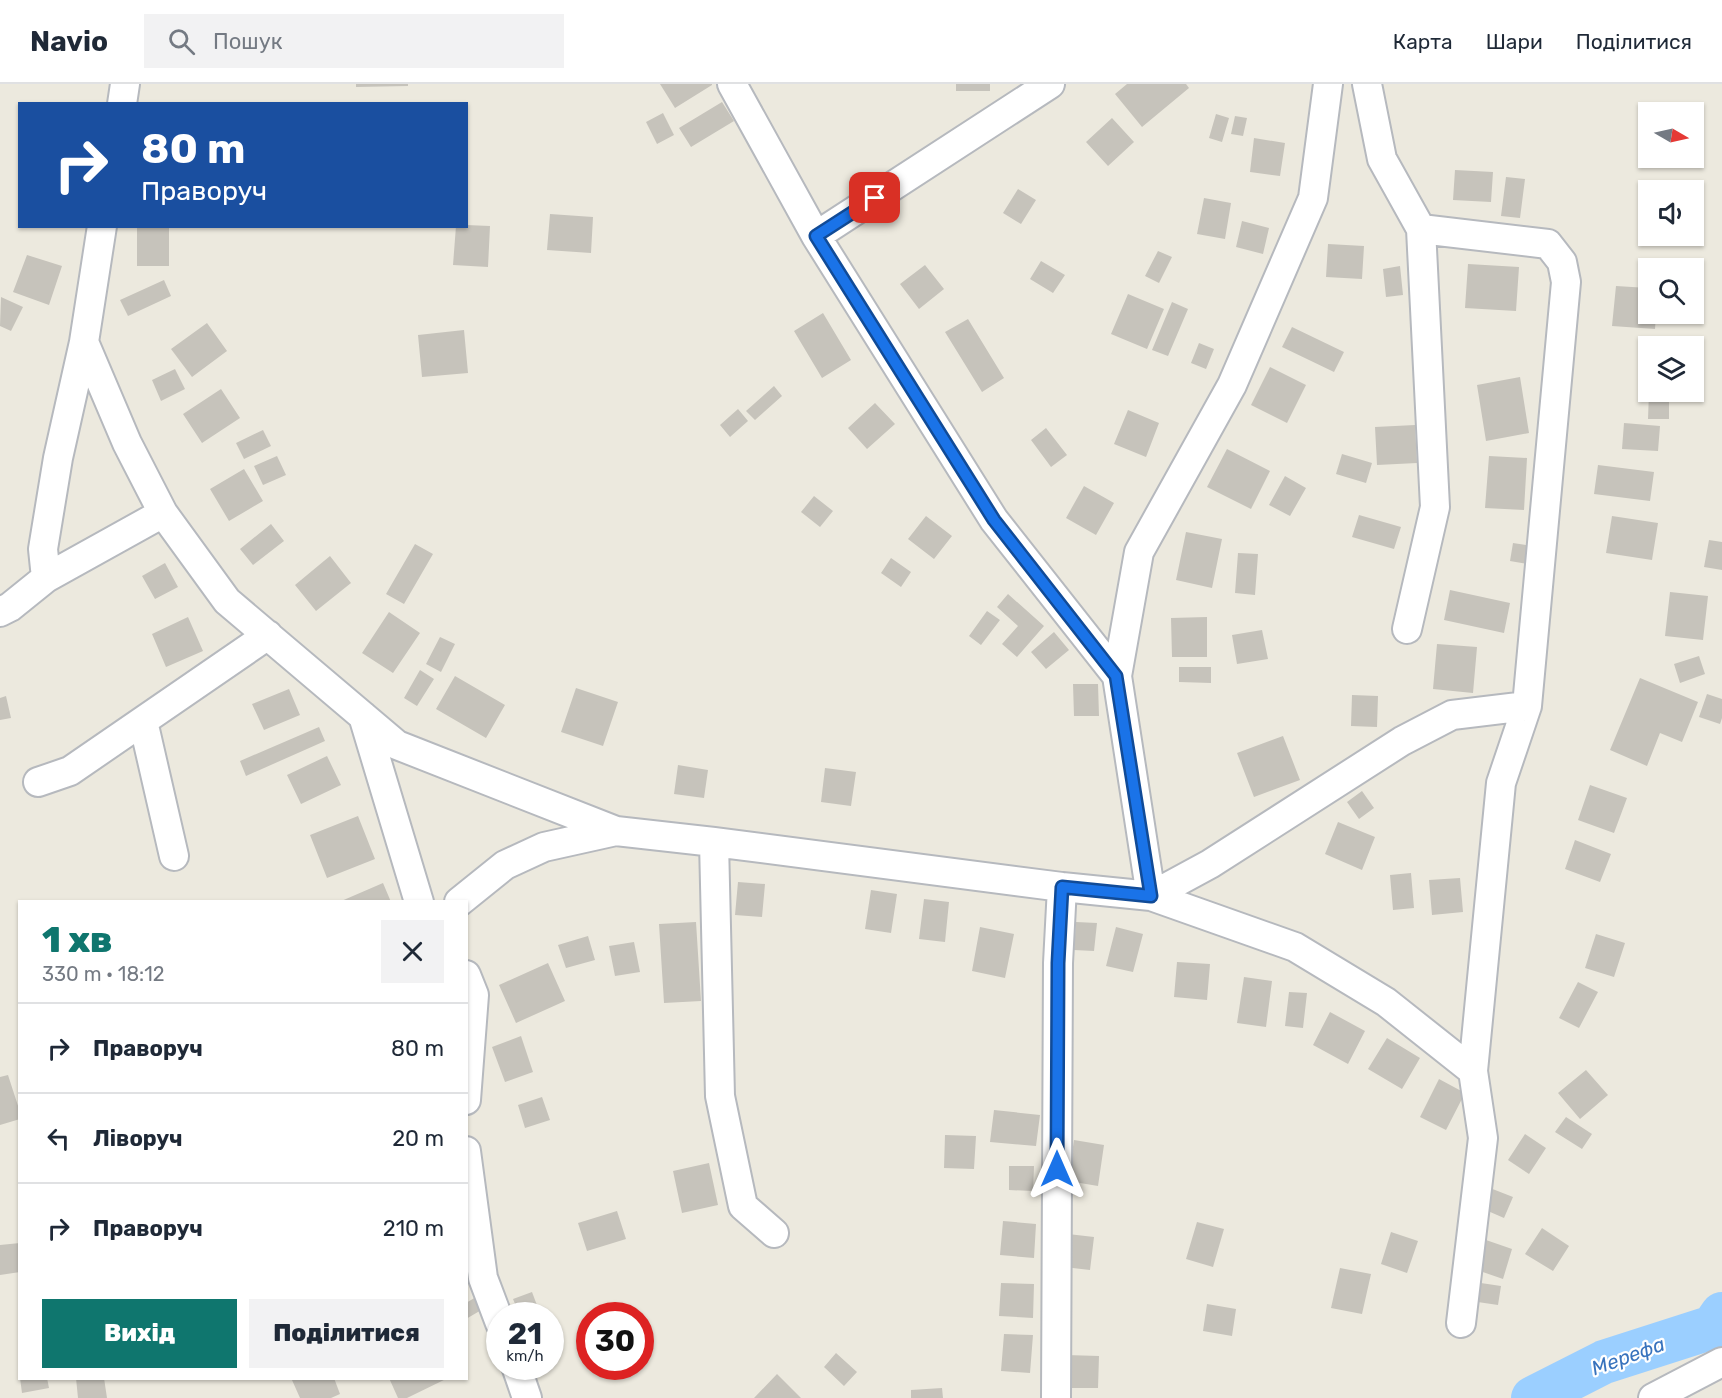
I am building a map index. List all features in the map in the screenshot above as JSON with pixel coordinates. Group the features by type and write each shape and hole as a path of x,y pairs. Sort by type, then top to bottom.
{"street":[{"path":"122,102 125,84"},
{"path":"732,84 816,236 994,520 1116,676"},
{"path":"816,236 1050,84"},
{"path":"1151,896 1116,676 1139,552 1232,385 1312,198 1328,84"},
{"path":"1366,84 1382,159 1421,229 1436,507 1407,629"},
{"path":"46,578 43,549 58,458 84,342 102,228"},
{"path":"1421,229 1548,244 1562,262 1566,282 1527,706 1501,783 1473,1071 1483,1137 1461,1323"},
{"path":"84,342 127,443 163,513 227,601 397,745 616,831 1151,896 1295,946 1386,1002 1473,1071"},
{"path":"0,612 10,607 46,578 163,513"},
{"path":"38,782 70,771 268,635"},
{"path":"1151,896 1210,864 1402,741 1452,715 1527,706"},
{"path":"363,716 418,900"},
{"path":"143,722 174,856"},
{"path":"461,900 505,865 544,847 616,831"},
{"path":"714,842 720,1096 744,1206 774,1233"},
{"path":"1056,1398 1058,975 1062,887"},
{"path":"468,980 474,995 468,1074"},
{"path":"468,1166 483,1278 492,1302"},
{"path":"1653,1398 1722,1362"},
{"path":"521,1380 527,1398"}],"building":[{"path":"356,84 408,84 408,86 356,87"},
{"path":"660,84 712,84 712,85 675,108"},
{"path":"956,84 990,84 990,91 956,91"},
{"path":"1127,84 1186,84 1189,88 1142,127 1115,94"},
{"path":"722,102 734,121 691,147 679,128"},
{"path":"663,113 674,135 657,144 646,122"},
{"path":"1216,114 1229,118 1222,142 1209,138"},
{"path":"1235,116 1247,118 1243,136 1231,134"},
{"path":"1112,118 1134,142 1108,166 1086,142"},
{"path":"1254,138 1285,143 1280,176 1250,172"},
{"path":"1455,170 1493,172 1491,202 1453,200"},
{"path":"1506,177 1525,179 1520,218 1501,216"},
{"path":"1018,189 1036,200 1021,224 1003,213"},
{"path":"1204,198 1231,203 1225,239 1197,234"},
{"path":"550,214 593,217 591,253 547,250"},
{"path":"1242,221 1269,228 1263,254 1236,247"},
{"path":"468,225 490,226 488,267 453,265 456,228 468,228"},
{"path":"137,228 169,228 169,266 137,266"},
{"path":"1328,244 1364,246 1362,279 1326,277"},
{"path":"1158,251 1172,257 1159,283 1145,276"},
{"path":"27,255 62,266 49,305 13,292"},
{"path":"1041,261 1065,275 1053,293 1030,279"},
{"path":"1468,264 1519,267 1516,311 1465,308"},
{"path":"925,265 944,289 919,309 900,284"},
{"path":"1400,266 1403,295 1386,297 1383,269"},
{"path":"164,280 171,296 128,316 120,300"},
{"path":"1616,286 1638,287 1638,324 1655,324 1655,329 1612,326"},
{"path":"1128,294 1164,309 1147,349 1111,334"},
{"path":"1,297 23,307 11,331 0,326"},
{"path":"1172,302 1188,309 1168,356 1152,350"},
{"path":"823,313 851,360 822,378 794,331"},
{"path":"968,319 1004,378 982,392 945,332"},
{"path":"207,323 227,351 192,377 171,349"},
{"path":"1292,327 1344,352 1334,372 1282,347"},
{"path":"464,330 468,373 422,377 418,335"},
{"path":"1199,343 1214,349 1206,369 1191,363"},
{"path":"1270,367 1306,385 1287,423 1251,405"},
{"path":"175,369 185,389 161,401 152,380"},
{"path":"1520,377 1529,433 1486,441 1477,385"},
{"path":"774,386 782,396 755,420 746,411"},
{"path":"221,389 240,418 202,443 183,414"},
{"path":"1649,402 1669,402 1669,419 1648,419"},
{"path":"875,403 895,424 867,449 848,428"},
{"path":"738,409 748,421 730,437 720,425"},
{"path":"1128,410 1159,423 1146,457 1114,444"},
{"path":"1624,423 1660,426 1658,451 1622,449"},
{"path":"1415,425 1417,463 1377,465 1375,427"},
{"path":"1046,428 1067,455 1051,467 1031,440"},
{"path":"263,430 271,446 244,459 236,443"},
{"path":"1227,449 1270,471 1251,509 1207,487"},
{"path":"1342,454 1372,463 1366,483 1336,474"},
{"path":"277,456 286,475 263,485 254,466"},
{"path":"1489,456 1527,458 1524,510 1485,508"},
{"path":"1598,465 1654,472 1650,501 1594,494"},
{"path":"244,469 263,501 229,521 210,489"},
{"path":"1285,476 1306,488 1290,516 1269,505"},
{"path":"1084,486 1114,503 1096,535 1066,518"},
{"path":"814,496 833,511 820,527 801,512"},
{"path":"1359,515 1401,527 1394,549 1352,537"},
{"path":"926,516 952,536 934,559 908,539"},
{"path":"1612,516 1658,523 1652,560 1606,553"},
{"path":"271,524 284,541 253,565 240,549"},
{"path":"1186,532 1222,539 1212,588 1176,580"},
{"path":"1709,540 1722,542 1722,570 1704,567"},
{"path":"1513,543 1532,546 1528,564 1510,561"},
{"path":"415,544 433,554 404,604 386,594"},
{"path":"1238,553 1258,554 1255,595 1235,593"},
{"path":"330,556 351,583 316,611 295,585"},
{"path":"891,558 911,572 901,587 881,573"},
{"path":"165,563 178,587 155,599 142,576"},
{"path":"1450,590 1510,603 1504,633 1444,620"},
{"path":"1670,592 1708,596 1703,640 1665,636"},
{"path":"1008,594 1044,626 1017,657 1002,644 1018,626 997,607"},
{"path":"987,611 1000,620 981,645 969,636"},
{"path":"389,612 420,633 393,673 362,653"},
{"path":"188,617 203,651 166,667 152,634"},
{"path":"1207,617 1207,657 1172,657 1171,618"},
{"path":"1262,630 1268,659 1237,664 1232,635"},
{"path":"1054,632 1069,650 1046,669 1031,652"},
{"path":"440,637 455,644 441,672 426,664"},
{"path":"1437,644 1477,647 1473,693 1433,689"},
{"path":"1699,656 1705,674 1680,683 1674,664"},
{"path":"1179,667 1211,667 1211,683 1179,682"},
{"path":"420,670 434,679 417,706 404,698"},
{"path":"455,676 505,705 486,738 436,709"},
{"path":"1640,678 1698,702 1682,742 1660,733 1647,766 1610,750"},
{"path":"1073,684 1098,684 1099,716 1074,716"},
{"path":"576,688 618,702 603,746 561,732"},
{"path":"289,689 300,715 264,730 252,704"},
{"path":"1707,694 1722,699 1720,724 1699,717"},
{"path":"1352,695 1378,696 1377,727 1351,726"},
{"path":"6,696 11,718 0,720 0,698"},
{"path":"319,727 325,741 246,776 240,761"},
{"path":"1283,736 1300,780 1254,797 1237,753"},
{"path":"327,756 341,785 301,804 287,775"},
{"path":"678,765 708,770 704,798 674,794"},
{"path":"825,768 856,772 851,806 821,802"},
{"path":"1590,785 1627,798 1614,833 1578,820"},
{"path":"1362,791 1374,808 1359,819 1347,802"},
{"path":"358,816 375,859 327,878 310,835"},
{"path":"1338,822 1375,837 1362,870 1325,854"},
{"path":"1575,840 1611,854 1600,882 1565,869"},
{"path":"1411,873 1414,908 1393,910 1390,875"},
{"path":"1460,878 1463,912 1432,915 1429,880"},
{"path":"738,882 765,884 762,917 735,915"},
{"path":"383,883 390,900 344,900"},
{"path":"871,890 897,894 891,933 865,929"},
{"path":"924,899 949,902 945,942 919,939"},
{"path":"696,922 701,1001 664,1003 659,924"},
{"path":"1076,922 1097,923 1094,951 1074,950"},
{"path":"980,927 1014,934 1005,978 972,971"},
{"path":"1116,927 1143,934 1133,972 1106,966"},
{"path":"1596,934 1625,943 1614,977 1585,968"},
{"path":"588,936 595,960 566,968 558,945"},
{"path":"634,942 640,972 615,976 609,946"},
{"path":"1177,962 1210,964 1207,1000 1174,997"},
{"path":"548,963 565,1001 516,1023 499,985"},
{"path":"1244,977 1272,981 1266,1027 1237,1023"},
{"path":"1578,982 1598,992 1579,1028 1559,1018"},
{"path":"1289,992 1307,993 1303,1028 1285,1026"},
{"path":"1330,1012 1365,1031 1348,1064 1313,1045"},
{"path":"521,1036 533,1072 505,1082 492,1047"},
{"path":"1387,1038 1420,1058 1402,1089 1368,1069"},
{"path":"1586,1070 1608,1095 1580,1119 1558,1093"},
{"path":"8,1075 18,1106 18,1120 0,1125 0,1077"},
{"path":"1439,1079 1465,1093 1446,1130 1420,1117"},
{"path":"542,1097 550,1120 525,1128 518,1105"},
{"path":"994,1110 1040,1115 1036,1146 990,1142"},
{"path":"1566,1117 1592,1134 1582,1149 1555,1132"},
{"path":"1525,1134 1546,1148 1529,1174 1508,1160"},
{"path":"945,1135 976,1136 974,1169 944,1168"},
{"path":"1074,1140 1104,1145 1098,1186 1068,1181"},
{"path":"709,1163 718,1205 682,1213 673,1171"},
{"path":"1009,1166 1034,1166 1033,1191 1009,1190"},
{"path":"1490,1188 1513,1197 1504,1218 1481,1208"},
{"path":"617,1211 626,1239 587,1251 578,1223"},
{"path":"1003,1221 1036,1224 1034,1258 1000,1255"},
{"path":"1197,1222 1224,1229 1213,1267 1186,1259"},
{"path":"1542,1228 1569,1246 1553,1271 1525,1254"},
{"path":"1391,1232 1418,1241 1407,1273 1381,1264"},
{"path":"1068,1234 1094,1237 1090,1270 1064,1267"},
{"path":"1486,1240 1512,1249 1503,1279 1477,1270"},
{"path":"18,1243 18,1272 0,1275 0,1245"},
{"path":"1340,1268 1371,1274 1362,1314 1331,1308"},
{"path":"1474,1282 1501,1286 1498,1305 1471,1301"},
{"path":"1001,1283 1034,1284 1033,1318 999,1316"},
{"path":"532,1292 536,1302 514,1302 513,1299"},
{"path":"476,1297 483,1309 468,1318 468,1302"},
{"path":"1207,1304 1236,1309 1232,1336 1203,1331"},
{"path":"1004,1334 1033,1335 1030,1373 1001,1371"},
{"path":"836,1353 857,1372 844,1386 824,1367"},
{"path":"1066,1355 1099,1356 1098,1388 1065,1388"},
{"path":"777,1374 801,1398 754,1398"},
{"path":"20,1380 47,1380 49,1388 22,1393"},
{"path":"76,1380 104,1380 107,1398 78,1398"},
{"path":"292,1380 335,1380 340,1394 331,1398 300,1398"},
{"path":"390,1380 444,1380 407,1398 398,1398"},
{"path":"942,1388 943,1398 911,1398 911,1390"}],"waterway":[{"name":"Мерефа","path":"1533,1398 1604,1362 1713,1327 1722,1314"}],"route":[{"path":"875,198 816,236 994,520 1116,676 1151,896 1062,887 1058,963 1057,1169"}]}
